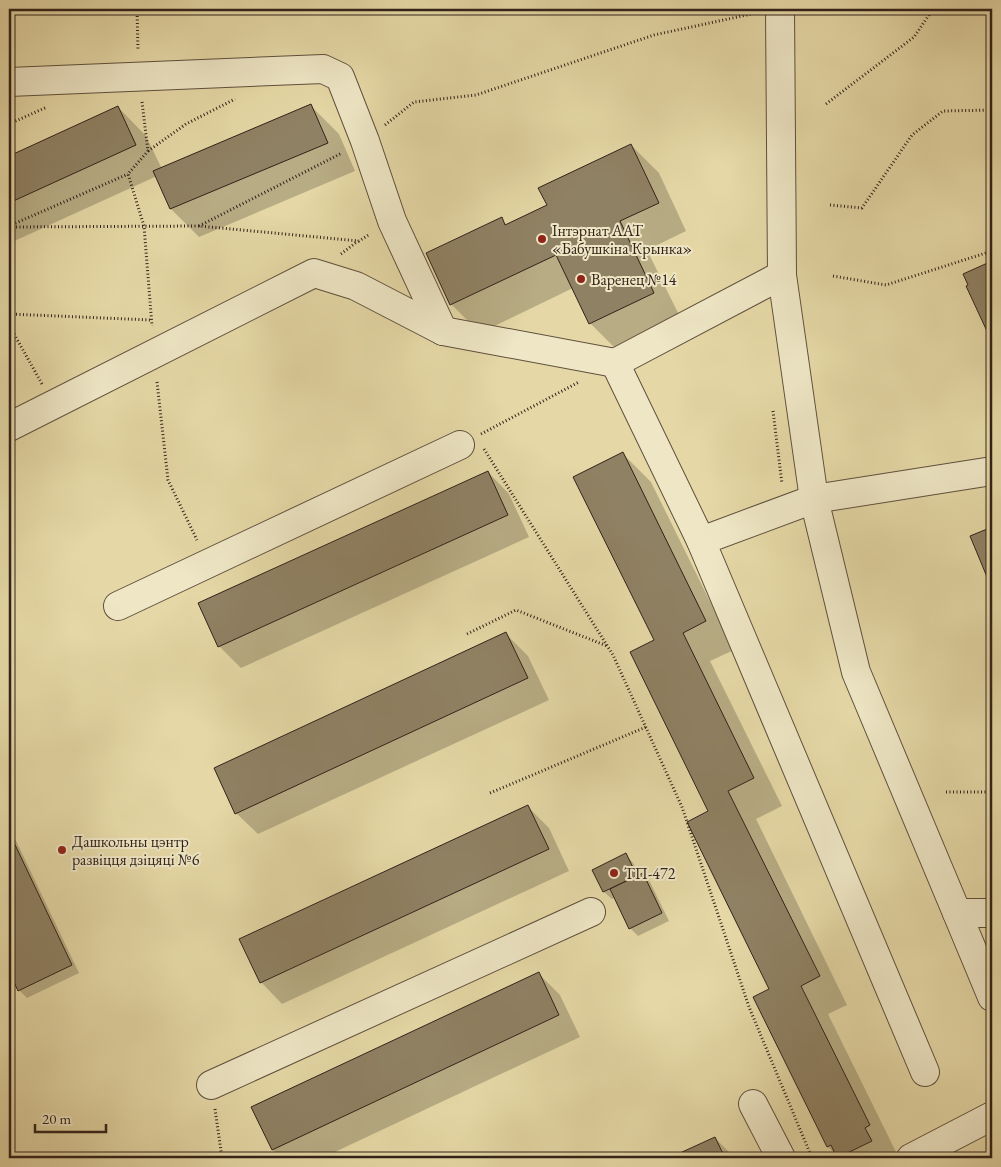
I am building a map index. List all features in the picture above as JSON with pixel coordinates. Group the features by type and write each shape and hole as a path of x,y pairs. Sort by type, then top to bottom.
{"street":[{"path":"768,11 782,275 814,499 856,672 992,997"},
{"path":"9,82 324,69 340,77 365,141 392,221 443,331"},
{"path":"9,427 314,273 356,286 443,331 615,363 782,275"},
{"path":"615,363 701,541 925,1072"},
{"path":"118,606 468,441"},
{"path":"701,541 814,499 992,471"},
{"path":"211,1085 591,912"},
{"path":"957,913 992,913"},
{"path":"753,1104 781,1158"},
{"path":"911,1158 992,1116"}],"path":[{"path":"137,9 139,76 148,151"},
{"path":"826,104 914,37 933,9"},
{"path":"199,226 365,141 414,102 476,95 654,35 768,11"},
{"path":"9,227 128,174 148,151 186,124 238,97"},
{"path":"830,205 862,208 912,135 942,111 992,110"},
{"path":"128,174 144,226 154,353 168,480 209,564"},
{"path":"9,227 199,226 359,241 392,221"},
{"path":"833,276 886,284 992,251"},
{"path":"9,314 151,320"},
{"path":"9,325 53,404"},
{"path":"580,381 468,441 608,646 682,807 749,1007 812,1158"},
{"path":"467,634 516,610 608,646"},
{"path":"490,793 646,727"},
{"path":"946,792 992,792"},
{"path":"211,1085 222,1158"}],"building":[{"path":"311,104 328,143 170,209 153,171"},
{"path":"118,106 136,145 9,203 9,156"},
{"name":"Інтэрнат ААТ «Бабушкіна Крынка»","path":"631,144 659,203 620,221 654,293 589,324 556,255 450,305 426,253 502,217 505,225 547,205 538,188"},
{"path":"992,261 992,342 966,286 968,285 963,274"},
{"path":"623,452 706,621 683,633 754,778 728,791 820,976 801,986 870,1125 865,1128 872,1141 837,1158 831,1145 827,1147 753,997 769,989 687,822 708,811 630,652 654,640 573,477"},
{"path":"488,471 508,515 218,647 198,603"},
{"path":"992,527 992,589 970,536"},
{"path":"506,632 528,678 235,814 214,768"},
{"path":"528,805 549,849 260,983 239,939"},
{"path":"9,832 72,965 18,991 9,971"},
{"name":"ТП-472","path":"626,853 637,876 603,892 592,870"},
{"path":"643,873 662,913 629,929 610,889"},
{"path":"539,972 559,1015 272,1150 251,1107"},
{"path":"715,1137 725,1158 669,1158"}],"place":[{"name":"Інтэрнат ААТ «Бабушкіна Крынка»","path":"542,239"},
{"name":"Варенец №14","path":"581,279"},
{"name":"Дашкольны цэнтр развіцця дзіцяці №6","path":"62,850"},
{"name":"ТП-472","path":"614,873"}]}
